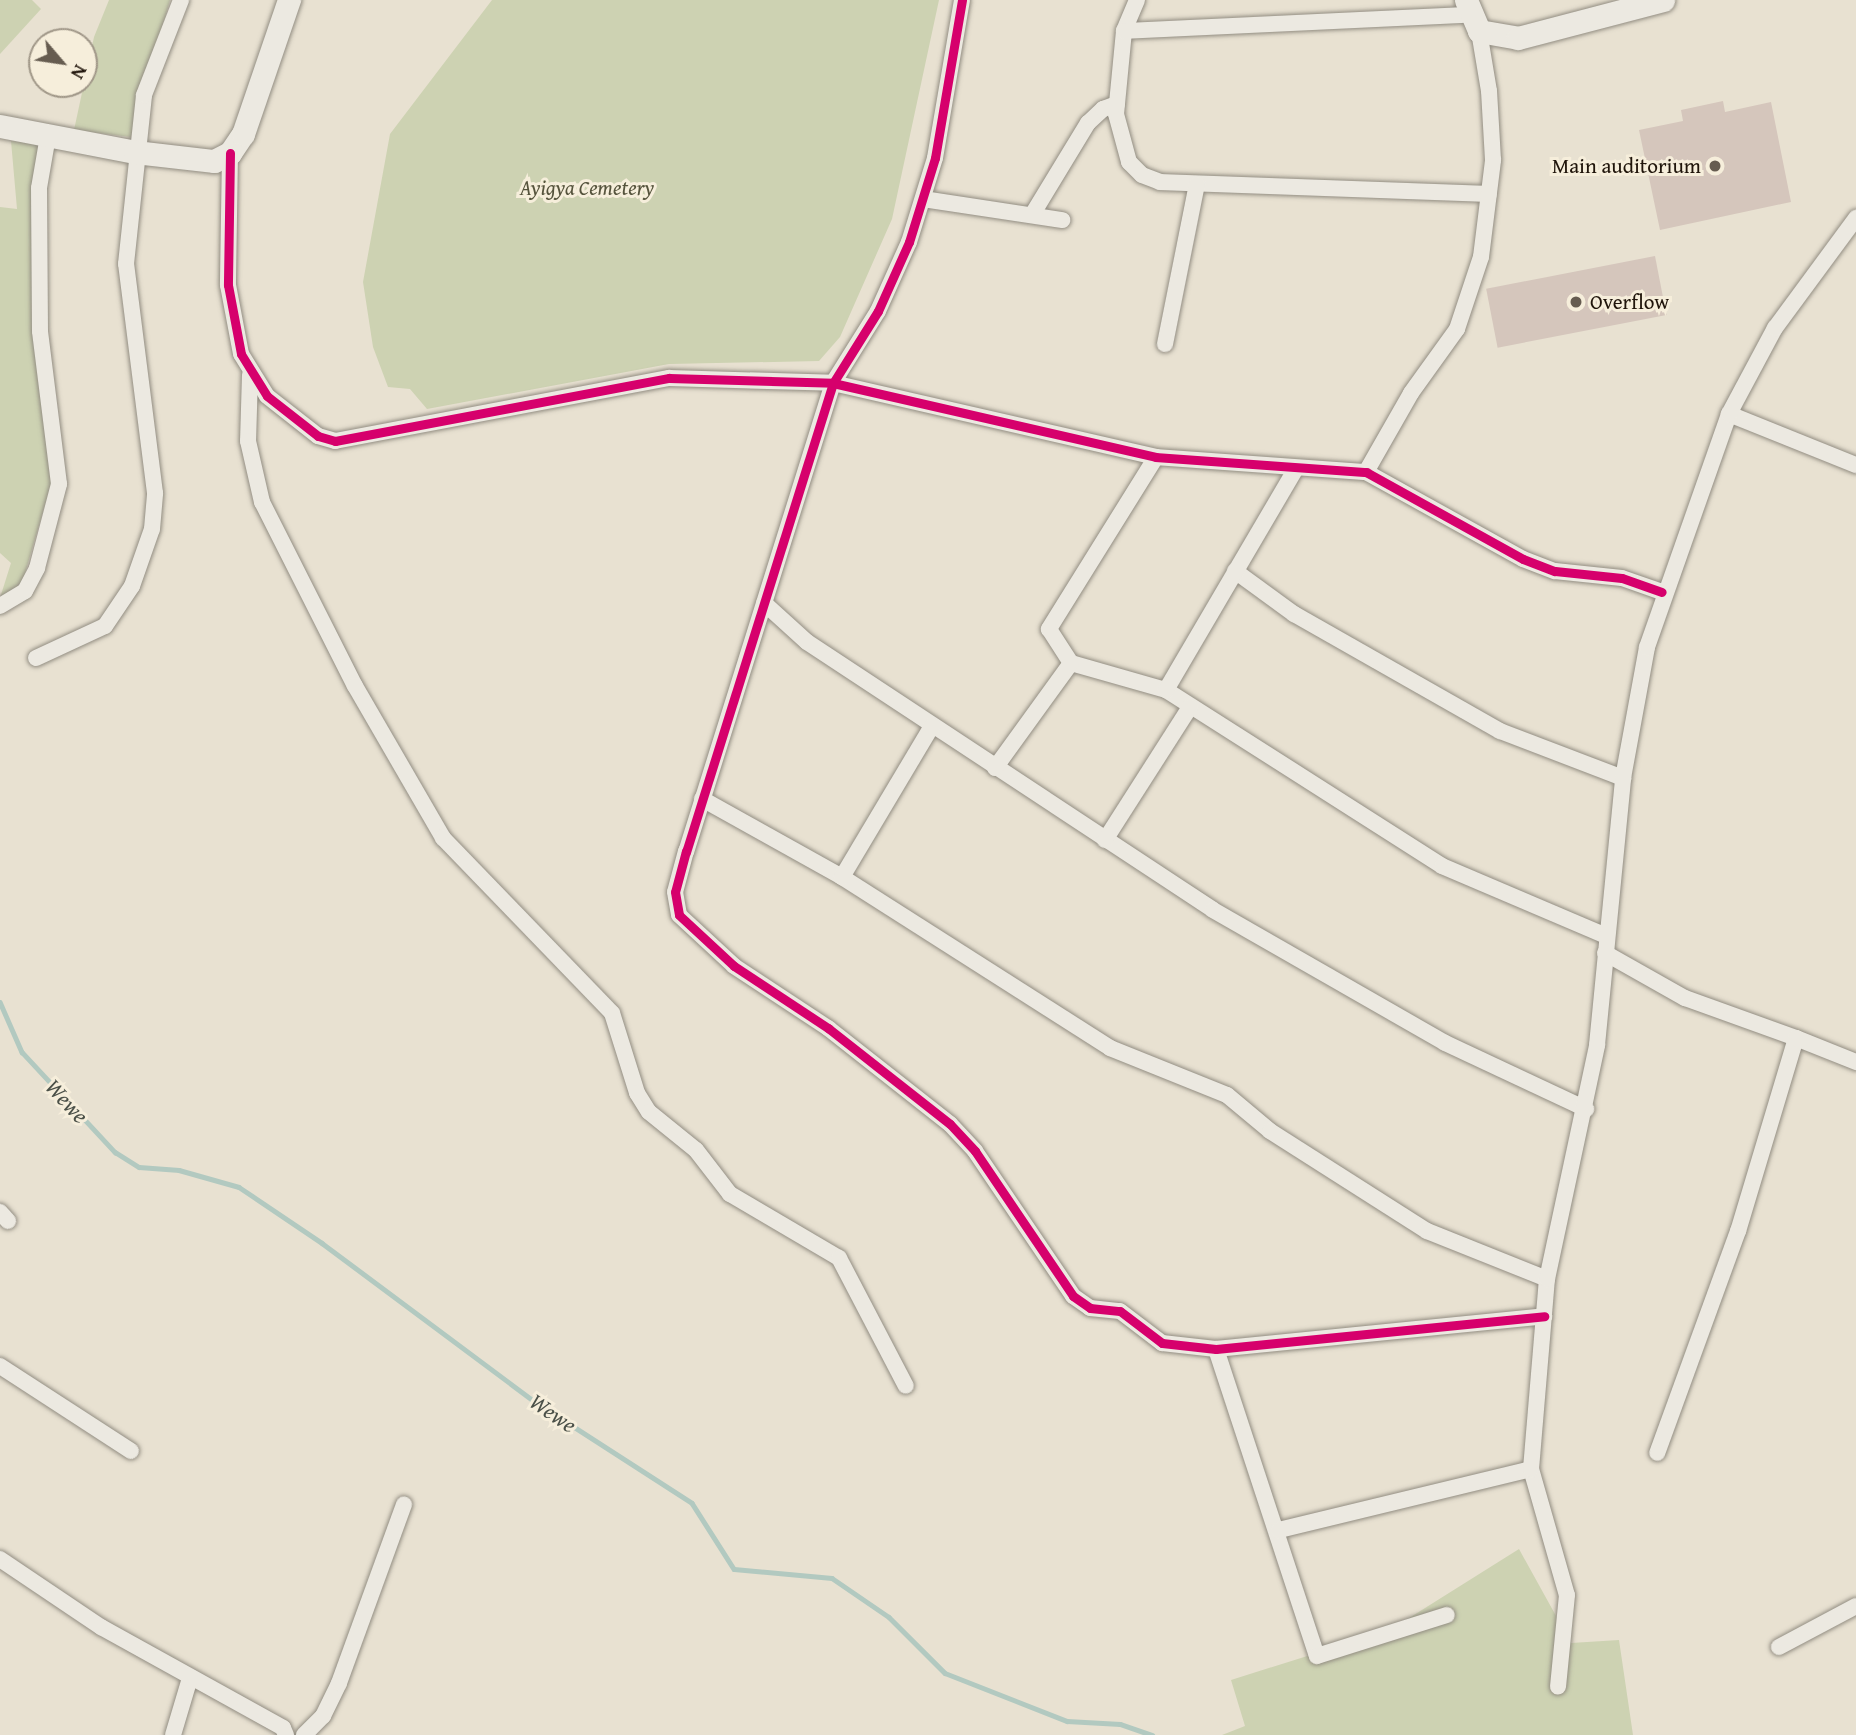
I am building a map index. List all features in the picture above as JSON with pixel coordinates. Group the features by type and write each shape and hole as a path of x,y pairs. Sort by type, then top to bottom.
{"street":[{"path":"36,658 105,626 132,586 152,529 155,493 127,264 135,152 144,95 181,0"},
{"path":"289,0 243,134 230,153 228,285 250,375 248,440 262,502 355,686 443,838 612,1013 637,1093 649,1112 696,1150 730,1194 839,1258 906,1386"},
{"path":"962,0 936,158 923,199 878,311 833,383 675,892 679,915 696,937 828,1028 950,1124 975,1151 1073,1296 1090,1308 1120,1311 1162,1343 1216,1349 1544,1316"},
{"path":"1137,0 1124,31 1117,104 1129,162 1160,182 1489,194"},
{"path":"1124,31 1471,15 1518,38 1663,0"},
{"path":"1366,472 1411,393 1457,329 1481,257 1489,194 1489,91 1471,15"},
{"path":"1032,215 1088,123 1102,108 1117,104"},
{"path":"0,126 199,162 230,153"},
{"path":"0,606 25,592 37,568 59,484 40,331 39,188 48,136"},
{"path":"1165,345 1197,184"},
{"path":"923,199 1062,219"},
{"path":"1558,1687 1567,1595 1531,1469 1547,1279 1586,1109 1623,778 1662,592 1729,414 1775,328 1856,218"},
{"path":"250,375 305,426 335,441 669,378 833,383 1156,457 1295,470 1366,472 1523,559 1555,571 1622,578 1662,592"},
{"path":"1729,414 1856,465"},
{"path":"1156,457 1049,629 1071,663 1166,690 1442,866 1606,944 1685,998 1856,1062"},
{"path":"1166,690 1295,470"},
{"path":"1235,571 1294,614 1500,731 1623,778"},
{"path":"764,603 807,642 1213,910 1445,1043 1586,1109"},
{"path":"995,768 1071,663"},
{"path":"1105,840 1190,707"},
{"path":"842,877 932,726"},
{"path":"702,799 842,877 1110,1048 1227,1095 1270,1131 1388,1209 1439,1236 1547,1279"},
{"path":"1657,1453 1738,1231 1796,1038"},
{"path":"1216,1349 1279,1530 1318,1656 1447,1615"},
{"path":"0,1366 131,1451"},
{"path":"1279,1530 1531,1469"},
{"path":"304,1735 323,1716 339,1683 404,1504"},
{"path":"0,1559 41,1589 190,1678 283,1728 286,1735"},
{"path":"1779,1647 1856,1606"},
{"path":"173,1735 190,1678"}],"green space":[{"path":"0,0 32,0 41,9 0,54"},
{"path":"109,0 170,0 131,137 74,130 81,98 98,98 98,28"},
{"name":"Ayigya Cemetery","path":"492,0 939,0 892,219 840,337 819,361 669,364 427,409 410,389 388,387 373,347 363,282 390,134"},
{"path":"11,141 39,144 53,477 21,587 0,598 11,563 0,553 0,207 17,209"},
{"path":"1519,1549 1571,1643 1619,1640 1633,1735 1222,1735 1245,1726 1231,1680 1390,1630"}],"building":[{"name":"Main auditorium","path":"1723,101 1725,112 1771,102 1791,202 1660,230 1639,130 1683,121 1681,110"},
{"name":"Overflow","path":"1655,256 1666,315 1498,348 1486,289"}],"waterway":[{"name":"Wewe","path":"0,1002 22,1052 115,1152 139,1167 179,1170 239,1187 322,1243 537,1403 692,1503 734,1569 832,1578 889,1617 945,1673 1067,1721 1120,1724 1152,1735"}],"cycle path":[{"path":"962,0 935,158 909,242 878,311 833,383 686,851 675,892 679,915 734,966 828,1028 950,1124 975,1151 1073,1296 1090,1308 1120,1311 1162,1343 1216,1349 1544,1316"},
{"path":"230,153 228,285 241,354 267,396 318,436 335,441 669,378 833,383 1156,457 1366,472 1523,559 1555,571 1622,578 1662,592"}],"place":[{"name":"Main auditorium","path":"1715,166"},
{"name":"Overflow","path":"1576,302"}]}
